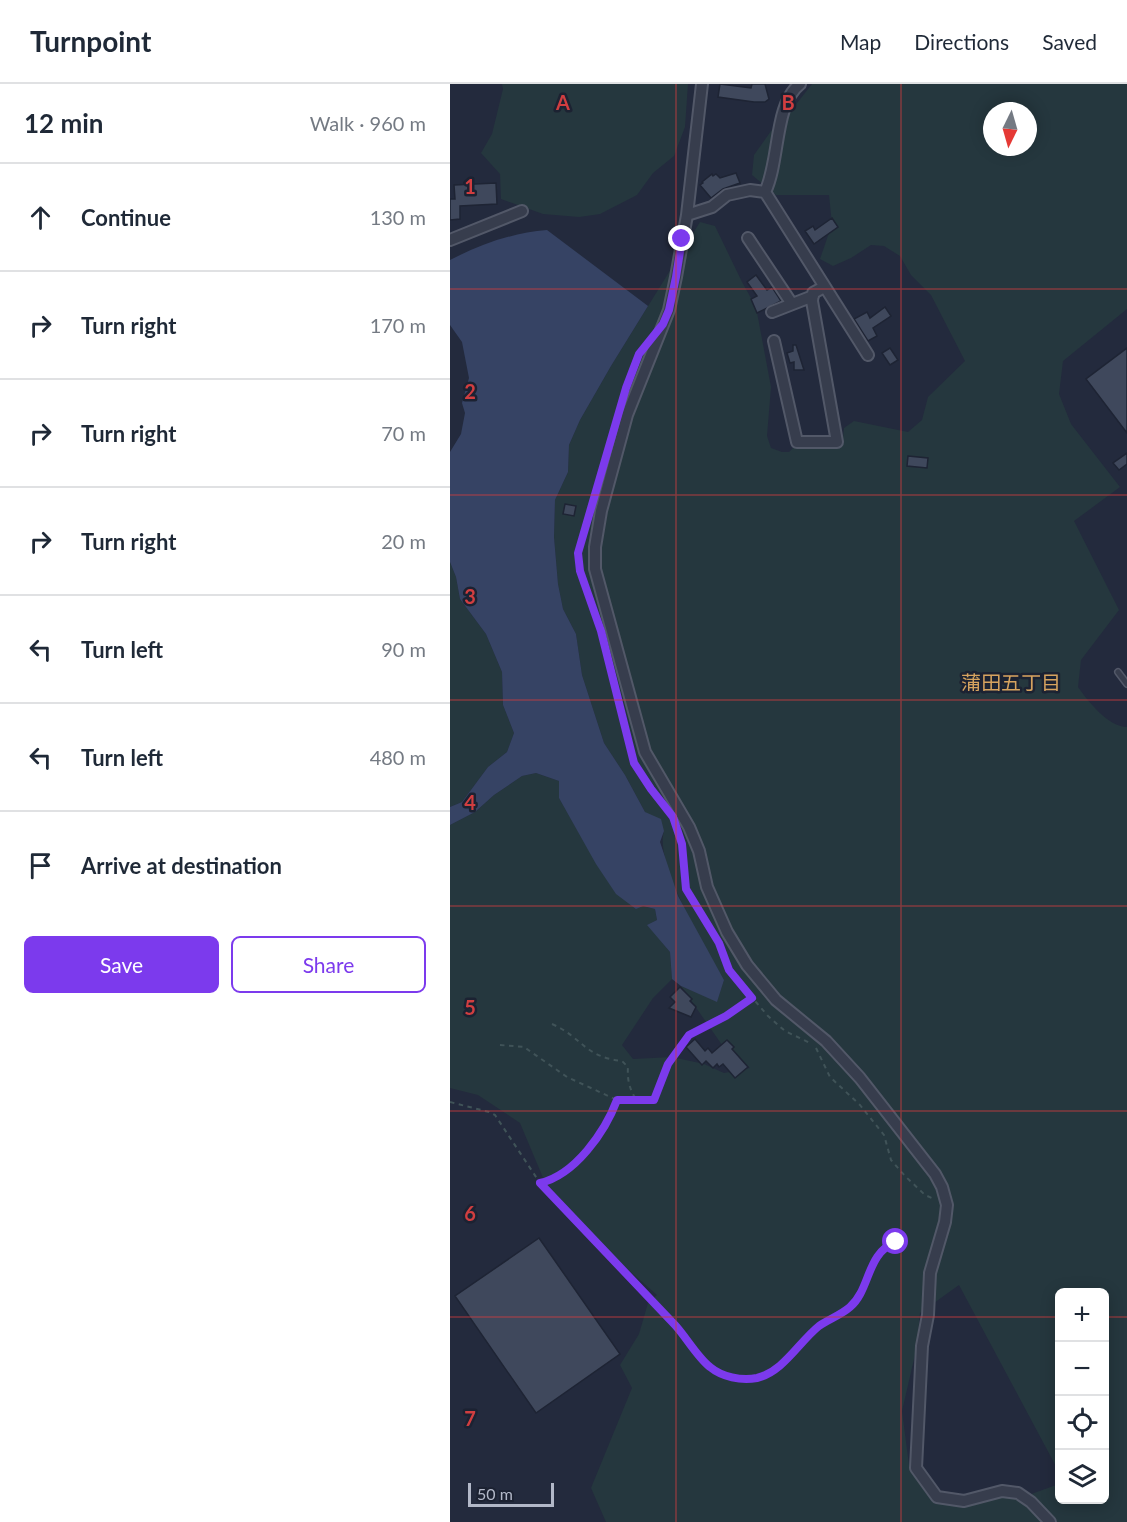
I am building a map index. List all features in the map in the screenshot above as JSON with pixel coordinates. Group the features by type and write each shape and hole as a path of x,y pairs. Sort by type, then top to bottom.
{"street":[{"path":"702,84 687,215 669,310 627,415 601,511 595,547 595,569 645,752 689,827 699,851 707,887 727,932 747,965 776,1000 826,1041 860,1078 935,1174 942,1187 947,1205 945,1222 930,1273 928,1315 922,1346 916,1468 938,1497 963,1501 1002,1491 1018,1493 1031,1502 1050,1522"},
{"path":"765,192 771,180 784,106 791,91 800,84"},
{"path":"687,215 712,207 727,195 750,190 765,192 868,355"},
{"path":"450,240 522,211"},
{"path":"748,238 792,304"},
{"path":"774,341 797,442 837,442 813,296 813,293 825,286"},
{"path":"772,312 813,296"}],"lane":[{"path":"1118,672 1127,684"}],"path":[{"path":"592,500 578,553 580,571 597,621"},
{"path":"609,666 634,763 658,798"},
{"path":"676,826 682,844 686,889 719,943 729,970 768,1016 786,1030 815,1046 830,1077 860,1105 884,1135 891,1160 925,1195 947,1205"},
{"path":"500,1044 524,1047 567,1077 617,1100 654,1100 668,1064 689,1035 726,1016 752,998"},
{"path":"552,1024 563,1029 594,1054 606,1060 622,1061 628,1067 627,1079 630,1090 637,1101"},
{"path":"540,1183 553,1180 593,1144 604,1129 617,1100"},
{"path":"450,1102 495,1115 540,1183 685,1335 709,1367 726,1376 742,1380 758,1378 773,1371 819,1326 849,1308 856,1301 880,1253 888,1245 896,1242"}],"shaded area":[{"path":"502,84 688,84 685,127 674,156 653,173 637,195 600,214 579,217 543,214 501,199 500,174 481,153 492,134 503,89"},
{"path":"812,84 1127,84 1127,309 1063,361 1059,394 1071,424 1120,487 1074,521 1119,610 1081,660 1078,687 1106,718 1120,726 1127,727 1127,1522 606,1522 591,1488 632,1388 620,1365 639,1334 648,1303 657,1295 616,1259 549,1192 520,1123 478,1095 450,1088 450,825 475,812 494,795 522,776 536,773 559,781 559,798 582,838 643,906 655,909 657,920 648,925 670,952 672,979 653,998 622,1045 633,1059 672,1057 704,1064 724,1073 750,1068 729,1055 681,986 717,1001 724,980 694,928 674,885 663,846 664,831 645,812 604,743 582,675 576,634 563,609 558,584 554,537 555,500 568,472 569,445 580,420 700,222 715,226 756,307 771,387 767,436 771,448 789,452 794,447 842,447 844,428 854,421 908,432 922,420 928,397 965,361 931,295 911,275 900,256 884,246 871,245 833,266 820,259 832,224 829,195 776,195 752,175 754,155 771,131 790,112","holes":["959,1285 1055,1465 1055,1288 1109,1288 1109,1504 1055,1504 1055,1485 1023,1497 938,1497 926,1490 909,1465 902,1411 917,1346 920,1313"]},
{"path":"450,562 456,577 460,599 486,634 502,672 503,705 514,733 507,752 488,767 462,802 450,807"}],"water":[{"path":"547,230 648,306 580,420 569,445 568,472 555,500 554,537 558,584 563,609 576,634 582,675 604,743 645,812 661,819 664,831 660,842 678,896 724,980 717,1002 681,986 672,979 670,952 647,925 657,920 655,909 643,906 636,909 616,894 596,864 559,798 559,781 536,773 522,776 494,795 475,812 450,825 450,807 462,802 488,767 507,752 514,733 503,705 502,672 486,634 460,599 456,577 450,562 450,452 461,434 465,413 462,403 469,378 462,342 450,325 450,260 497,240"}],"building":[{"path":"720,84 751,88 752,84 765,84 769,99 765,102 754,102 718,97"},
{"path":"736,173 740,183 723,189 711,198 700,185 712,174 720,178"},
{"path":"496,183 497,204 460,206 460,219 450,220 450,199 455,199 454,185"},
{"path":"832,218 838,227 814,244 805,231 813,226 815,230"},
{"path":"756,275 767,290 772,287 781,301 757,313 751,299 757,296 747,282"},
{"path":"885,307 891,316 873,328 877,336 868,341 854,319 867,312 870,318"},
{"path":"793,345 796,345 804,370 794,370 794,362 790,363 787,353 793,351"},
{"path":"890,348 898,360 890,365 882,353"},
{"path":"1127,348 1127,433 1086,379"},
{"path":"1127,453 1127,464 1119,470 1113,463"},
{"path":"908,456 928,458 927,468 907,466"},
{"path":"565,504 576,506 574,516 563,514"},
{"path":"680,987 692,999 690,1001 696,1007 691,1017 669,1008 675,1002 670,997"},
{"path":"695,1039 705,1051 708,1048 712,1053 727,1040 748,1067 735,1078 723,1064 719,1067 717,1064 713,1068 706,1061 702,1065 686,1047"},
{"path":"539,1238 620,1354 536,1413 455,1296"}],"district":[{"name":"蒲田五丁目","path":"1011,682"}],"route":[{"path":"682,239 669,310 663,324 639,354 626,388 578,553 580,571 601,631 634,763 673,817 682,844 686,889 700,908 719,943 729,970 752,998 726,1016 689,1035 668,1064 654,1100 617,1100 604,1129 593,1144 553,1180 540,1183 685,1335 709,1367 726,1376 742,1380 758,1378 773,1371 819,1326 849,1308 856,1301 880,1253 888,1245 896,1242"}]}
